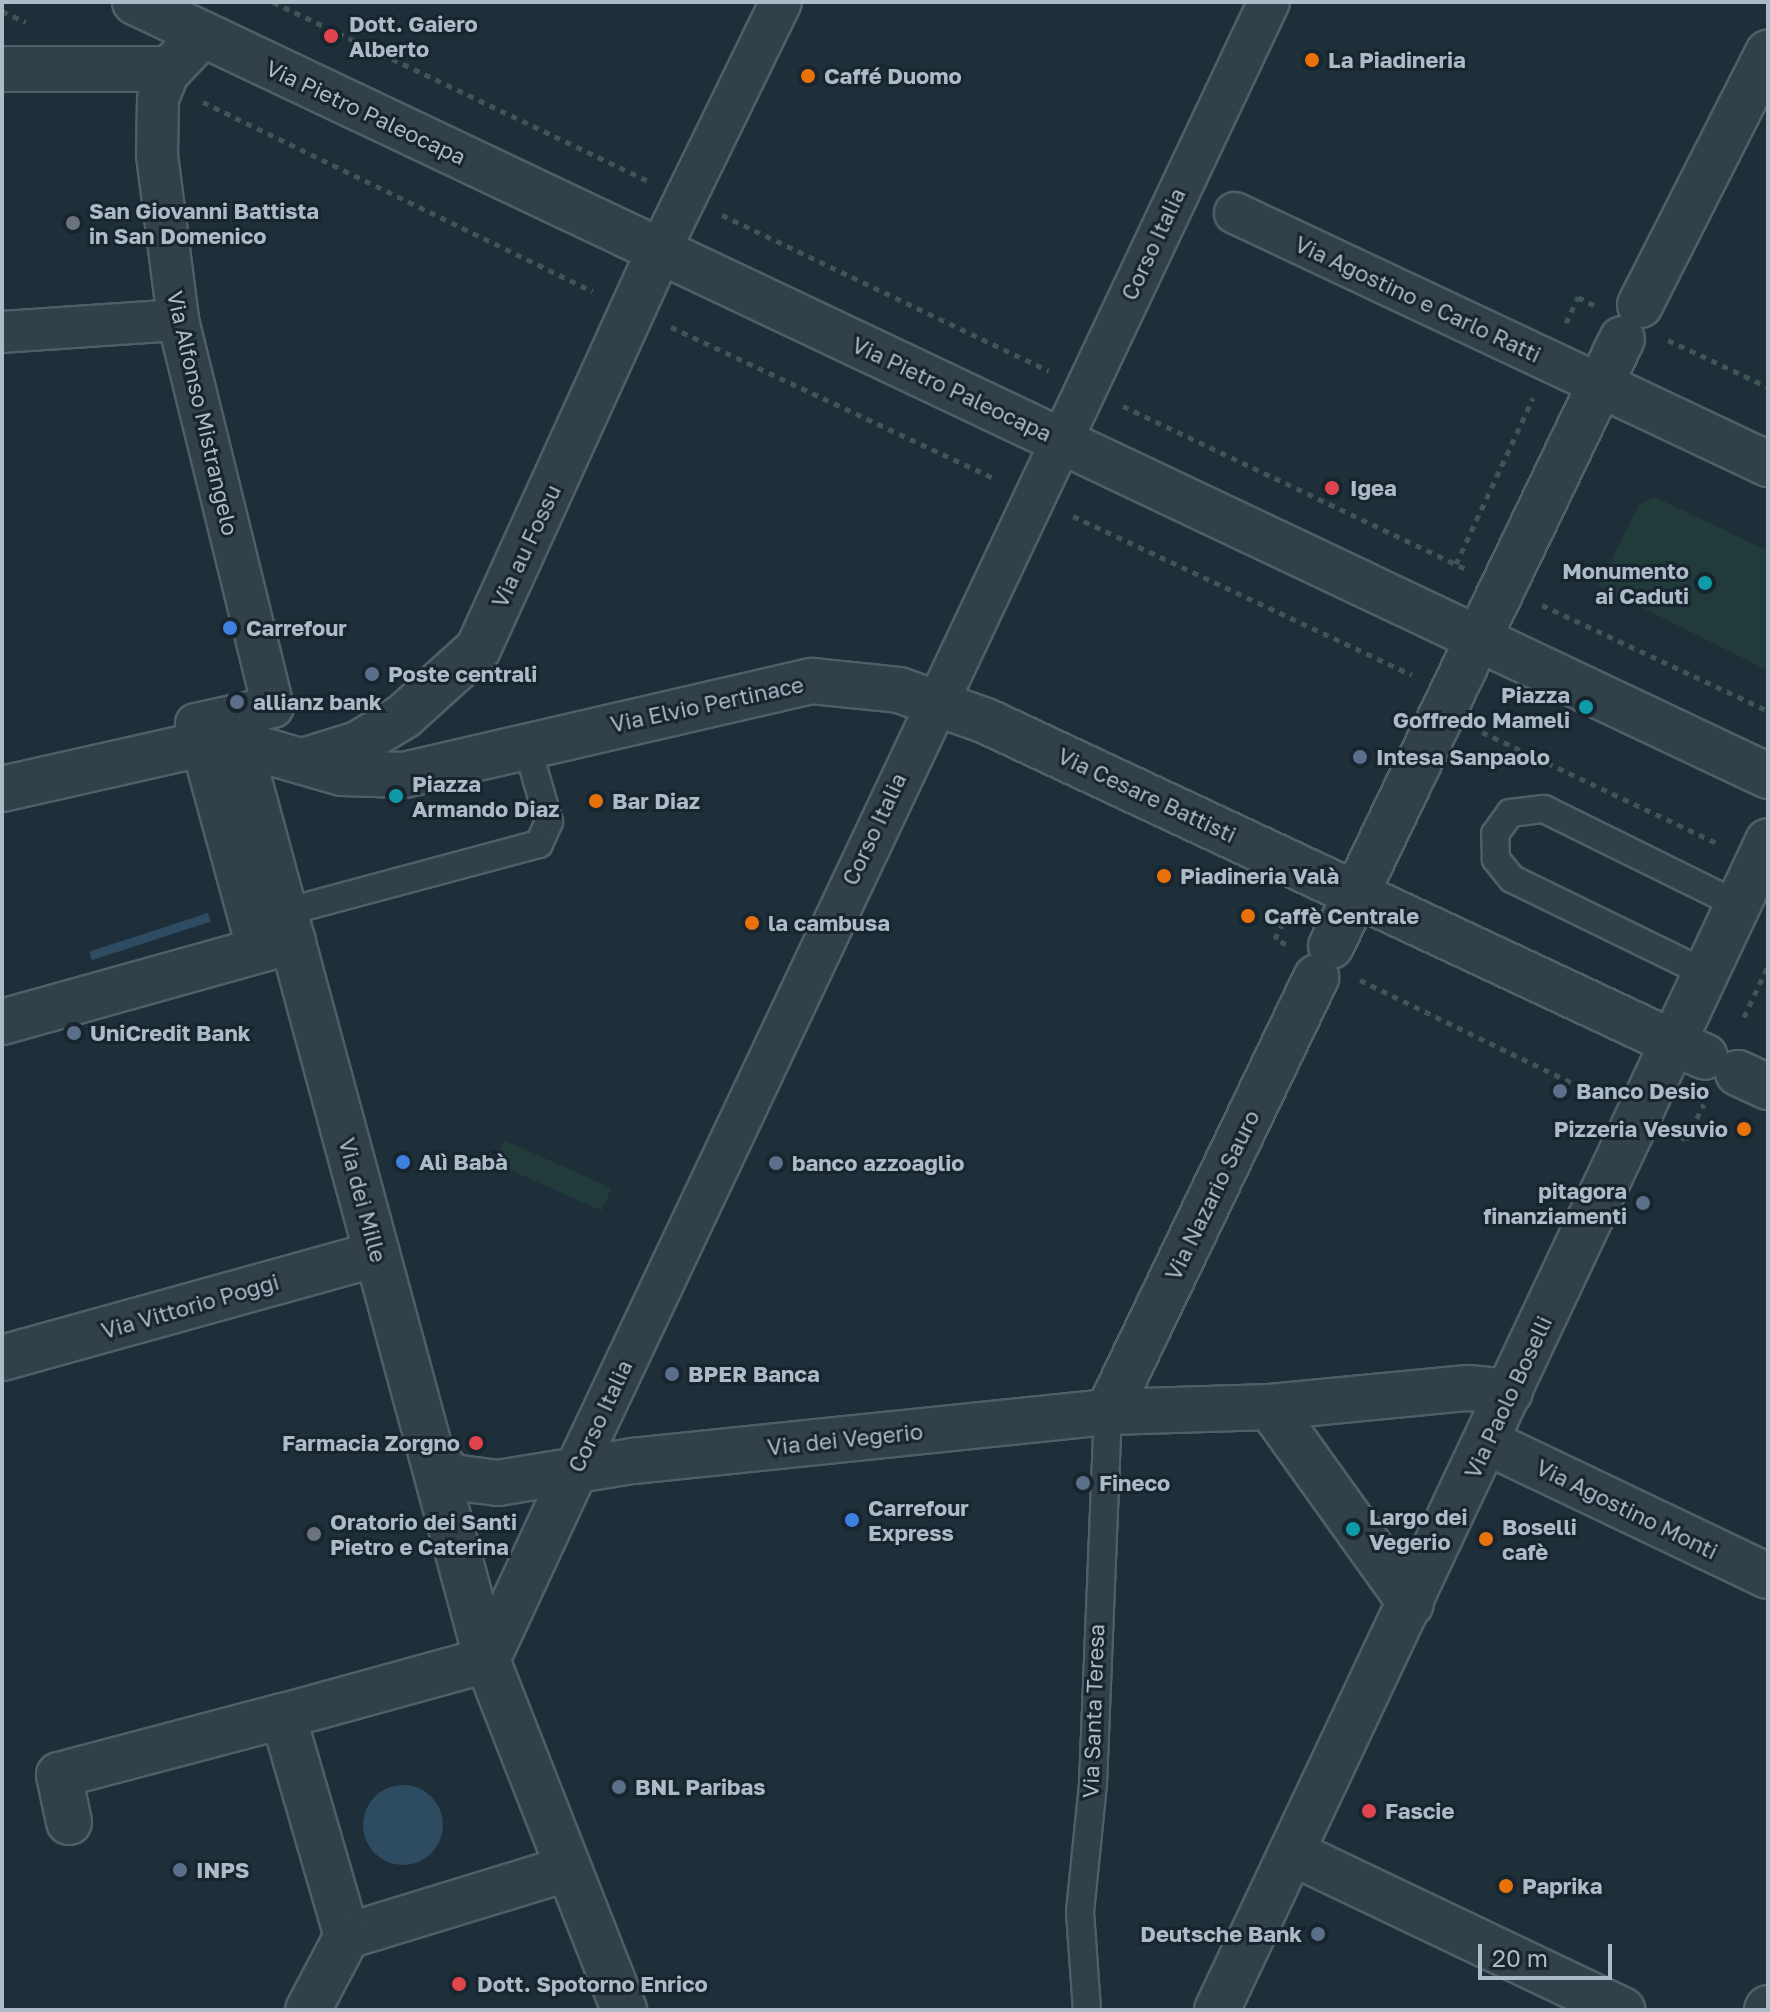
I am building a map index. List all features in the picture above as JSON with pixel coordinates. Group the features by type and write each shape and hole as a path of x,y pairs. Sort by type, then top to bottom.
{"street":[{"name":"Via Pietro Paleocapa","path":"135,2 659,252 1480,634 1768,776"},
{"path":"659,252 781,2"},
{"name":"Corso Italia","path":"487,1660 936,701 1269,2"},
{"name":"Via Alfonso Mistrangelo","path":"203,34 170,69 158,99 157,155 178,320 273,707 196,724 219,742"},
{"path":"1721,1065 1356,893 1631,322 1768,53"},
{"path":"2,69 170,69"},
{"name":"Via Agostino e Carlo Ratti","path":"1235,213 1601,385"},
{"name":"Via au Fossu","path":"306,760 358,744 404,716 478,649 659,252"},
{"path":"2,332 178,320"},
{"path":"1601,385 1768,464"},
{"name":"Via Elvio Pertinace","path":"526,743 812,681 936,701"},
{"name":"Via Cesare Battisti","path":"936,701 1356,893"},
{"path":"2,789 219,742 385,777 526,743"},
{"name":"Via dei Mille","path":"219,742 377,1254 487,1660 566,1869 624,2010"},
{"path":"1721,1065 1705,973 1738,905 1752,847"},
{"name":"Via Nazario Sauro","path":"1108,1412 1312,956 1356,893"},
{"path":"2,1022 278,935"},
{"name":"Via Paolo Boselli","path":"1217,2010 1510,1392 1721,1065"},
{"name":"Via Vittorio Poggi","path":"2,1358 377,1254"},
{"name":"Via dei Vegerio","path":"433,1455 451,1477 467,1483 1108,1412 1270,1407 1468,1388 1510,1392"},
{"path":"1270,1407 1411,1604"},
{"name":"Via Agostino Monti","path":"1487,1442 1768,1576"},
{"path":"69,1822 59,1775 487,1660"},
{"path":"283,1716 347,1936 308,2010"},
{"path":"1293,1853 1622,2010"},
{"path":"347,1936 566,1869"}],"lane":[{"path":"278,935 539,844 549,822 526,743"},
{"path":"1705,973 1512,879 1496,859 1495,834 1510,813 1544,809 1738,905"},
{"name":"Via Santa Teresa","path":"1087,2010 1080,1912 1093,1784 1108,1412"}],"path":[{"path":"273,2 648,180"},
{"path":"2,11 37,27"},
{"path":"208,104 597,292"},
{"path":"729,219 1030,362"},
{"path":"1570,316 1578,297 1595,305"},
{"path":"676,329 977,470"},
{"path":"1668,340 1768,387"},
{"path":"1456,564 1528,409"},
{"path":"1139,414 1469,570"},
{"path":"1084,521 1417,678"},
{"path":"1528,598 1768,711"},
{"path":"1468,725 1752,847"},
{"path":"1282,924 1275,939 1312,956"},
{"path":"1744,1017 1768,966"},
{"path":"1378,989 1588,1091"},
{"path":"1670,1131 1686,1140 1704,1104"}],"green space":[{"path":"1655,497 1768,551 1768,671 1598,586 1639,504"},
{"path":"504,1140 612,1188 602,1211 494,1163"}],"water":[{"path":"208,913 211,922 92,960 89,952"},
{"path":"403,1785 418,1788 431,1797 440,1810 443,1825 440,1840 431,1853 418,1862 403,1865 388,1862 375,1853 366,1840 363,1825 366,1810 375,1797 388,1788"}],"place":[{"name":"Dott. Gaiero Alberto","path":"331,36"},
{"name":"La Piadineria","path":"1312,60"},
{"name":"Caffé Duomo","path":"808,76"},
{"name":"San Giovanni Battista in San Domenico","path":"73,223"},
{"name":"Igea","path":"1332,488"},
{"name":"Monumento ai Caduti","path":"1705,583"},
{"name":"Carrefour","path":"230,628"},
{"name":"Poste centrali","path":"372,674"},
{"name":"allianz bank","path":"237,702"},
{"name":"Piazza Goffredo Mameli","path":"1586,707"},
{"name":"Intesa Sanpaolo","path":"1360,757"},
{"name":"Piazza Armando Diaz","path":"396,796"},
{"name":"Bar Diaz","path":"596,801"},
{"name":"Piadineria Valà","path":"1164,876"},
{"name":"Caffè Centrale","path":"1248,916"},
{"name":"la cambusa","path":"752,923"},
{"name":"UniCredit Bank","path":"74,1033"},
{"name":"Banco Desio","path":"1560,1091"},
{"name":"Pizzeria Vesuvio","path":"1744,1129"},
{"name":"Alì Babà","path":"403,1162"},
{"name":"banco azzoaglio","path":"776,1163"},
{"name":"pitagora finanziamenti","path":"1643,1203"},
{"name":"BPER Banca","path":"672,1374"},
{"name":"Farmacia Zorgno","path":"476,1443"},
{"name":"Fineco","path":"1083,1483"},
{"name":"Carrefour Express","path":"852,1520"},
{"name":"Largo dei Vegerio","path":"1353,1529"},
{"name":"Oratorio dei Santi Pietro e Caterina","path":"314,1534"},
{"name":"Boselli cafè","path":"1486,1539"},
{"name":"BNL Paribas","path":"619,1787"},
{"name":"Fascie","path":"1369,1811"},
{"name":"INPS","path":"180,1870"},
{"name":"Paprika","path":"1506,1886"},
{"name":"Deutsche Bank","path":"1318,1934"},
{"name":"Dott. Spotorno Enrico","path":"459,1984"}]}
